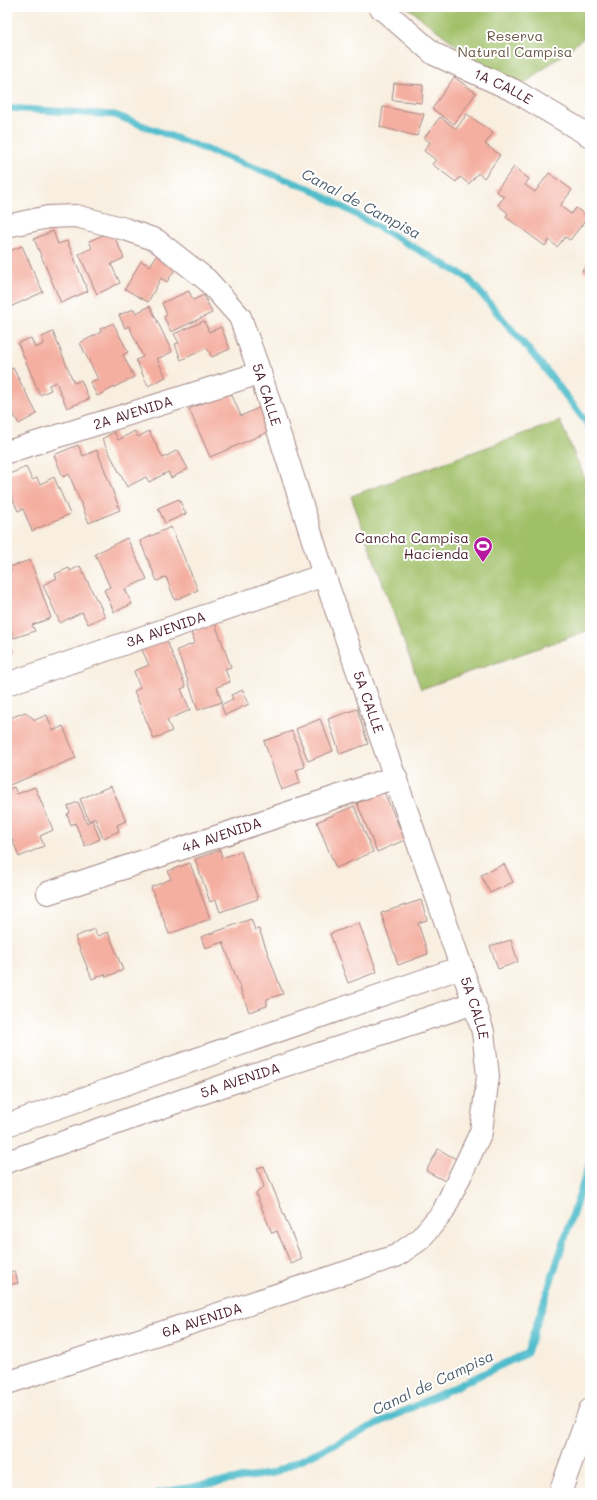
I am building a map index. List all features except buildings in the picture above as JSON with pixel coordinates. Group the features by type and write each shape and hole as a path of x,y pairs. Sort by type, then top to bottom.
{"street":[{"name":"1A CALLE","path":"380,7 434,54 515,91 590,136"},
{"name":"5A CALLE","path":"7,226 48,217 76,216 125,229 156,240 207,280 240,317 260,373 324,575 396,777 484,1032 488,1076 481,1132 443,1212 419,1240 396,1256"},
{"name":"2A AVENIDA","path":"7,452 260,373"},
{"name":"3A AVENIDA","path":"7,684 324,575"},
{"name":"4A AVENIDA","path":"48,893 396,777"},
{"path":"7,1125 462,967"},
{"name":"5A AVENIDA","path":"7,1162 228,1084 474,1003"},
{"path":"216,1052 228,1084"},
{"name":"6A AVENIDA","path":"7,1384 396,1256"},
{"path":"560,1493 590,1410"}],"green space":[{"name":"Reserva Natural Campisa","path":"407,7 590,7 590,33 515,91"},
{"name":"Cancha Campisa Hacienda","path":"560,421 590,490 590,630 421,689 351,496"}],"waterway":[{"name":"Canal de Campisa","path":"7,108 115,115 311,189 468,278 546,370 590,427"},
{"name":"Canal de Campisa","path":"158,1493 273,1473 527,1353 590,1162"}],"place":[{"name":"Cancha Campisa Hacienda","path":"483,563"}]}
